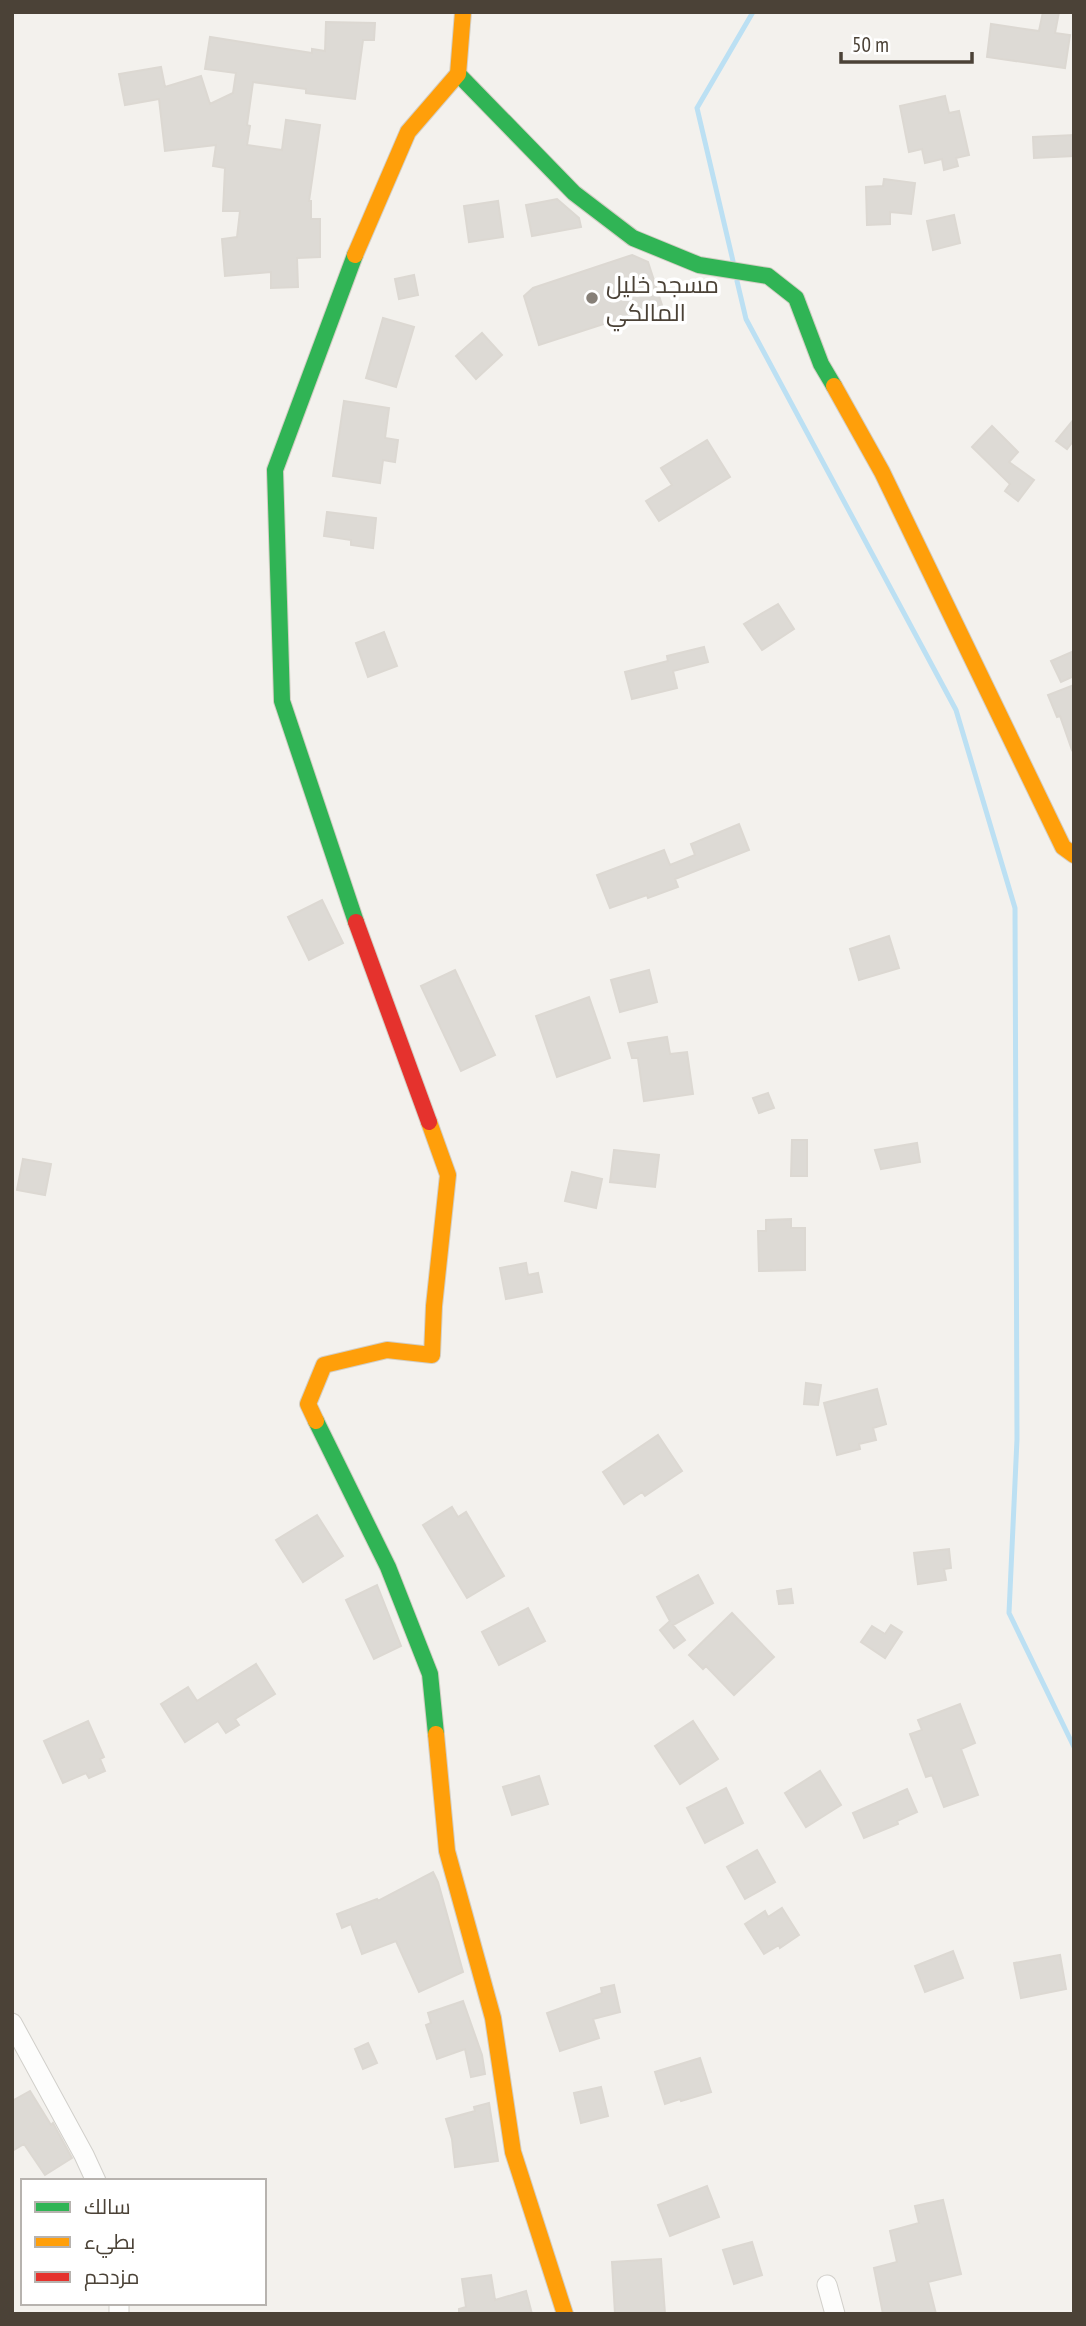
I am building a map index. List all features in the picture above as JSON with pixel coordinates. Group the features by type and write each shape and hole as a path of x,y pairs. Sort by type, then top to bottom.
{"street":[{"path":"463,12 458,74 408,132 344,282 275,470 282,701 342,884 448,1175 434,1306 432,1355 387,1350 324,1365 308,1404 388,1567 430,1674 447,1851 493,2018 513,2152 565,2314"},
{"path":"458,74 574,193 633,238 699,265 768,276 796,298 821,364 882,472 1063,847 1074,855"},
{"path":"12,2023 85,2155 95,2179"},
{"path":"827,2284 835,2314"}],"building":[{"path":"1043,12 1059,12 1055,33 1070,35 1065,68 987,57 991,24 1039,31"},
{"path":"326,22 375,23 374,40 363,40 355,99 306,93 306,89 253,82 247,125 250,126 247,145 282,150 286,120 320,125 309,201 311,219 320,219 320,257 297,258 298,287 271,288 271,272 225,276 222,239 237,237 240,211 223,211 225,168 213,166 216,145 165,151 159,99 125,105 119,74 161,67 165,87 201,76 210,104 233,93 236,73 205,69 210,37 312,53 312,49 325,51"},
{"path":"945,96 949,113 959,111 969,155 956,158 958,166 944,170 942,159 925,163 922,149 909,152 900,106"},
{"path":"1074,135 1074,156 1034,158 1033,137"},
{"path":"884,179 915,183 911,214 890,212 890,224 867,225 866,187 883,186"},
{"path":"557,199 579,218 581,227 532,236 526,205"},
{"path":"498,201 503,237 469,242 464,206"},
{"path":"954,215 960,243 933,250 927,221"},
{"name":"مسجد خليل المالكي","path":"632,255 648,262 662,305 539,345 524,296 533,288"},
{"path":"414,275 418,295 399,299 395,279"},
{"path":"383,318 414,327 396,387 366,378"},
{"path":"482,333 502,355 476,379 456,356"},
{"path":"344,401 389,408 385,438 398,440 395,462 383,460 380,483 333,476"},
{"path":"1074,419 1074,440 1067,449 1056,441"},
{"path":"992,426 1018,452 1009,462 1034,480 1018,501 1005,491 1010,484 972,447"},
{"path":"707,440 730,477 659,521 646,501 672,485 661,468"},
{"path":"327,512 376,518 373,548 351,545 351,540 324,536"},
{"path":"778,604 794,629 762,650 744,624"},
{"path":"384,632 397,666 368,677 356,643"},
{"path":"704,647 708,662 673,671 677,688 632,699 625,672 668,661 667,656"},
{"path":"1074,651 1074,676 1061,682 1051,661"},
{"path":"1074,685 1072,750 1060,716 1057,717 1048,695"},
{"path":"739,824 749,850 675,879 678,887 610,908 597,875 664,850 670,865 695,855 691,844"},
{"path":"322,900 343,943 309,960 288,917"},
{"path":"889,936 899,968 859,980 850,949"},
{"path":"455,970 495,1055 461,1071 421,986"},
{"path":"649,970 657,1002 620,1012 611,980"},
{"path":"589,997 610,1058 557,1077 536,1016"},
{"path":"667,1037 670,1054 687,1052 693,1094 644,1101 638,1058 632,1058 628,1043"},
{"path":"768,1093 774,1108 759,1113 753,1098"},
{"path":"792,1140 807,1140 807,1176 791,1176"},
{"path":"917,1143 920,1162 881,1169 875,1150"},
{"path":"614,1150 659,1155 655,1187 610,1182"},
{"path":"23,1159 51,1164 45,1195 17,1190"},
{"path":"572,1172 602,1179 596,1208 565,1201"},
{"path":"791,1219 791,1228 805,1228 805,1270 759,1271 758,1231 766,1231 766,1220"},
{"path":"526,1263 528,1275 538,1273 542,1292 506,1299 500,1268"},
{"path":"806,1383 821,1385 818,1405 804,1404"},
{"path":"877,1389 886,1424 873,1428 876,1440 859,1444 860,1449 837,1455 824,1403"},
{"path":"658,1435 682,1471 645,1496 642,1492 624,1504 603,1472"},
{"path":"452,1507 458,1517 466,1512 504,1576 467,1598 423,1525"},
{"path":"317,1515 343,1556 303,1582 276,1540"},
{"path":"949,1549 951,1568 944,1569 946,1580 918,1584 914,1553"},
{"path":"698,1575 713,1603 673,1625 685,1640 674,1648 660,1630 670,1621 657,1597"},
{"path":"377,1585 401,1646 374,1659 346,1600"},
{"path":"791,1589 793,1603 779,1604 777,1591"},
{"path":"528,1608 545,1641 499,1665 482,1632"},
{"path":"732,1613 774,1657 734,1695 706,1666 703,1669 689,1655"},
{"path":"891,1625 902,1632 885,1658 861,1642 872,1626 885,1634"},
{"path":"256,1664 275,1694 235,1719 239,1725 226,1733 218,1721 185,1742 161,1704 188,1687 197,1701"},
{"path":"960,1704 975,1743 961,1749 978,1795 944,1807 932,1775 926,1777 910,1734 922,1730 918,1720"},
{"path":"88,1721 104,1757 100,1759 105,1771 89,1778 86,1773 63,1783 44,1741"},
{"path":"693,1721 718,1759 680,1784 655,1746"},
{"path":"820,1771 841,1805 806,1827 785,1793"},
{"path":"539,1776 548,1804 512,1815 503,1787"},
{"path":"726,1788 743,1823 705,1843 687,1808"},
{"path":"907,1789 917,1812 897,1821 898,1824 864,1838 853,1813"},
{"path":"757,1850 775,1882 745,1899 727,1867"},
{"path":"433,1872 463,1972 419,1992 396,1941 362,1954 351,1924 342,1928 337,1914 377,1899 378,1901"},
{"path":"782,1908 799,1935 780,1948 779,1945 764,1954 745,1924 765,1911 768,1917"},
{"path":"953,1951 963,1978 925,1992 915,1966"},
{"path":"1060,1955 1066,1989 1021,1998 1014,1963"},
{"path":"614,1985 620,2012 593,2019 599,2038 560,2051 547,2013 602,1993 601,1988"},
{"path":"463,2001 482,2055 485,2074 471,2077 465,2049 437,2059 426,2025 431,2023 428,2013"},
{"path":"368,2043 377,2063 363,2069 355,2049"},
{"path":"700,2058 711,2092 665,2104 655,2072"},
{"path":"601,2087 608,2116 581,2123 574,2093"},
{"path":"30,2091 51,2125 53,2123 72,2158 45,2175 24,2144 12,2151 12,2101"},
{"path":"489,2103 498,2161 455,2167 452,2139 446,2119 475,2111 474,2107"},
{"path":"707,2186 719,2217 670,2236 658,2205"},
{"path":"943,2200 961,2274 928,2282 936,2314 883,2314 874,2268 897,2262 890,2231 919,2223 915,2206"},
{"path":"752,2242 762,2275 734,2284 723,2250"},
{"path":"661,2259 665,2314 615,2314 612,2262"},
{"path":"491,2275 495,2300 526,2291 532,2314 459,2314 459,2309 466,2307 462,2279"}],"waterway":[{"path":"733,261 697,108 753,12"},
{"path":"737,281 746,319 956,710 1015,908 1017,1439 1009,1613 1074,1747"}],"traffic: fast":[{"path":"458,74 574,193 633,238 699,265 768,276 796,298 821,364 834,386"},
{"path":"355,255 275,470 282,701 356,922"},
{"path":"316,1421 388,1567 430,1674 436,1734"}],"traffic: slow":[{"path":"355,255 408,132 458,74 463,12"},
{"path":"834,386 882,472 1063,847 1074,855"},
{"path":"316,1421 308,1404 324,1365 387,1350 432,1355 434,1306 448,1175 429,1122"},
{"path":"436,1734 447,1851 493,2018 513,2152 565,2314"}],"traffic: jam":[{"path":"356,922 429,1122"}],"place":[{"name":"مسجد خليل المالكي","path":"592,298"}]}
